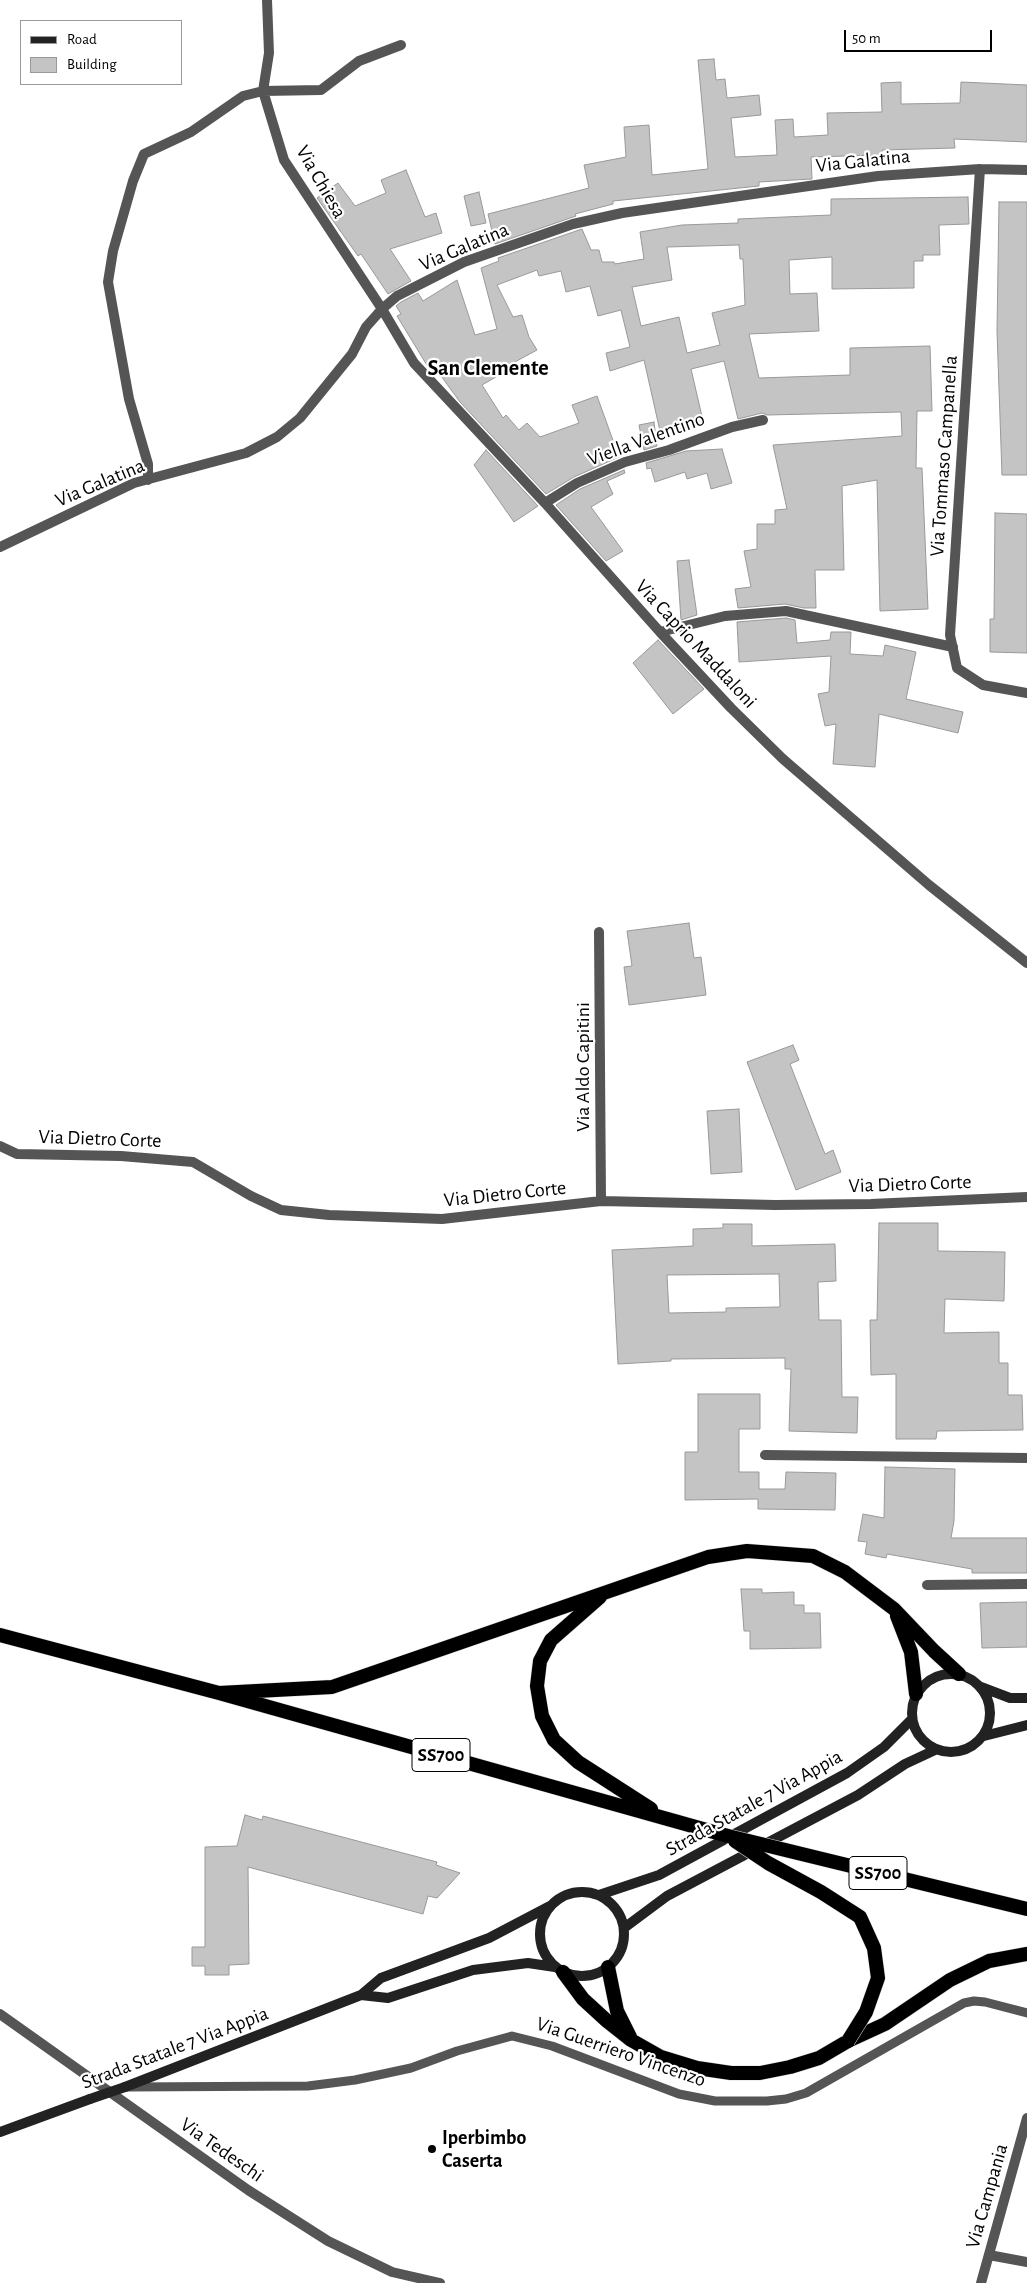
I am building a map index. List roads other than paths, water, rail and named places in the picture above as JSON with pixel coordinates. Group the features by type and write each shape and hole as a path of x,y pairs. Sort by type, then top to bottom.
{"highway":[{"name":"SS700","path":"663,1817 578,1762 554,1740 542,1716 537,1686 540,1661 551,1640 606,1592 708,1557 747,1551 813,1556 845,1572 869,1588 894,1609 959,1674"},
{"path":"219,1693 332,1687 606,1592"},
{"name":"SS700","path":"894,1609 911,1652 916,1694"},
{"name":"SS700","path":"0,1635 219,1693 728,1836 1027,1909"},
{"name":"SS700","path":"728,1836 768,1863 821,1892 860,1917 874,1948 878,1978 866,2012 848,2041"},
{"name":"SS700","path":"631,2040 661,2057 697,2068 731,2074 760,2074 790,2068 819,2058 848,2041 885,2024 950,1980 989,1961 1027,1954"},
{"path":"608,1967 617,2011 631,2040"},
{"path":"559,1970 606,2021 631,2040"}],"main road":[{"path":"981,1687 988,1698 991,1711 989,1724 984,1736 974,1746 962,1752 948,1753 935,1750 924,1742 916,1732 912,1719 912,1706 916,1694 926,1683 939,1675 959,1674 971,1679 981,1687 1010,1698 1027,1698"},
{"name":"Strada Statale 7 Via Appia","path":"0,2132 125,2087 361,1995 381,1978 489,1938 550,1906 560,1897 573,1892 599,1895 659,1875 847,1773 884,1747 912,1719"},
{"path":"984,1736 1027,1725"},
{"name":"Strada Statale 7 Via Appia","path":"624,1928 667,1896 858,1795 905,1764 935,1750"},
{"path":"599,1895 616,1908 624,1928 623,1942 618,1956 608,1967"},
{"path":"550,1906 540,1926 539,1937 547,1959 559,1970"},
{"name":"Strada Statale 7 Via Appia","path":"361,1995 388,1998 473,1970 528,1963 559,1970 574,1976 598,1973 608,1967"}],"street":[{"name":"Via Chiesa","path":"267,0 269,53 263,90 284,160 382,309"},
{"path":"148,480 148,464 129,399 108,282 113,251 133,181 144,154 191,132 243,96 263,90 321,90 360,61 401,45"},
{"name":"Via Galatina","path":"0,547 134,483 246,454 277,437 300,418 352,354 366,327 382,309 397,296 464,262 573,224 622,214 834,181 878,176 980,169 1027,170"},
{"name":"Via Tommaso Campanella","path":"980,169 950,635 957,668 984,685 1027,693"},
{"name":"Via Caprio Maddaloni","path":"382,309 414,363 545,503 660,632 782,759 929,885 1027,963"},
{"name":"Viella Valentino","path":"545,503 577,483 625,462 669,450 732,427 763,420"},
{"path":"660,632 725,616 786,611 953,647"},
{"name":"Via Aldo Capitini","path":"599,932 601,1201"},
{"name":"Via Dietro Corte","path":"0,1146 17,1154 121,1156 193,1162 251,1196 280,1210 328,1215 442,1219 601,1201 775,1205 871,1204 1027,1197"},
{"path":"765,1455 1027,1458"},
{"path":"927,1585 1027,1584"},
{"name":"Via Tedeschi","path":"0,2014 248,2190 328,2241 392,2272 440,2283"},
{"name":"Via Campania","path":"981,2283 1027,2118"},
{"path":"989,2255 1027,2262"}],"lane":[{"name":"Via Guerriero Vincenzo","path":"125,2087 246,2088 336,2083 411,2068 457,2051 512,2036 552,2046 678,2094 715,2101 767,2101 786,2099 806,2093 964,2003 974,2001 985,2002 1027,2013"}],"place":[{"name":"Iperbimbo Caserta","path":"432,2149"}],"district":[{"name":"San Clemente","path":"488,368"}]}
